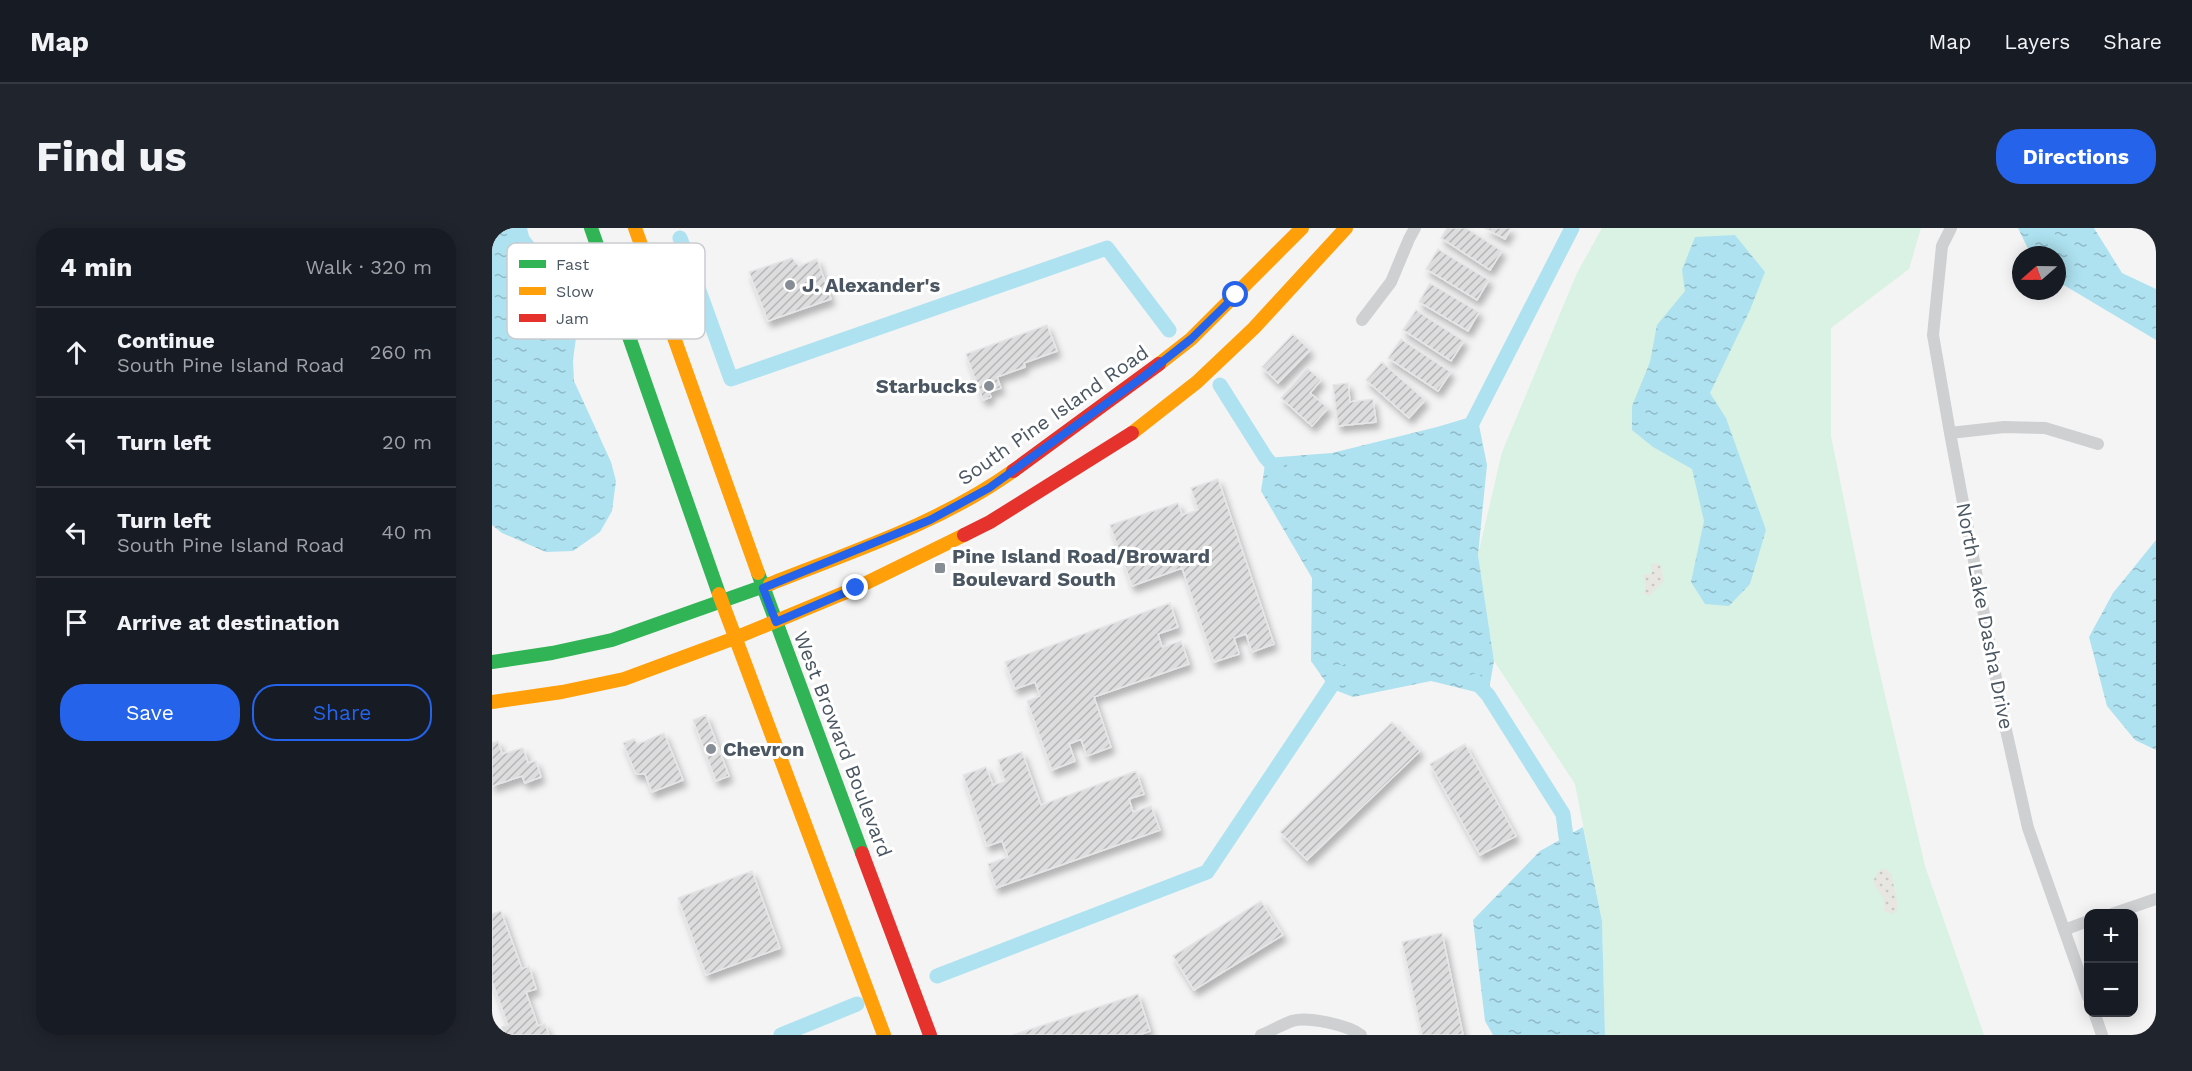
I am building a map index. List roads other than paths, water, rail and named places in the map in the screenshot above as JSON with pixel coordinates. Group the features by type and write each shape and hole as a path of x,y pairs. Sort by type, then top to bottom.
{"main road":[{"path":"591,228 596,243"},
{"name":"West Broward Boulevard","path":"635,228 641,243"},
{"name":"South Pine Island Road","path":"492,662 552,653 612,640 763,588 930,520 989,488 1126,390 1191,339 1302,228"},
{"path":"492,702 562,692 624,679 776,622 856,588 990,522 1128,435 1197,382 1254,328 1346,228"},
{"path":"630,339 722,603 884,1035"},
{"name":"West Broward Boulevard","path":"676,339 763,588 930,1035"}],"street":[{"path":"1362,320 1391,282 1408,239 1416,228"},
{"name":"North Lake Dasha Drive","path":"1951,228 1942,246 1933,335 1950,433 2004,721 2028,828 2084,986"},
{"path":"1950,433 2004,427 2045,428 2098,444"},
{"path":"2127,909 2156,899"},
{"path":"2064,930 2084,922"},
{"path":"2096,1017 2102,1035"},
{"path":"1261,1035 1294,1020 1332,1023 1352,1028 1361,1035"}],"water":[{"path":"492,228 527,228 529,236 535,243 507,243 507,339 576,339 573,360 574,381 611,462 616,481 612,511 600,532 573,551 546,552 502,533 492,525"},
{"path":"2018,228 2094,228 2122,273 2156,289 2156,340 2066,286 2066,246 2027,246"},
{"path":"1735,235 1765,272 1750,310 1710,393 1726,418 1766,530 1750,584 1729,606 1705,604 1691,582 1704,521 1692,469 1653,447 1632,430 1632,406 1650,362 1657,325 1685,291 1682,270 1695,237"},
{"path":"1477,415 1487,465 1478,555 1494,661 1488,695 1431,681 1353,697 1330,688 1311,661 1312,578 1261,491 1266,458 1332,453"},
{"path":"2156,540 2156,750 2135,740 2107,706 2089,637 2113,593"},
{"path":"1583,827 1602,921 1605,1035 1493,1035 1485,1021 1473,920 1540,851"}],"waterway":[{"path":"1468,431 1572,228"},
{"path":"680,238 682,243"},
{"path":"705,307 731,379 1107,248 1169,330"},
{"path":"1220,385 1266,458 1278,471"},
{"path":"937,976 1207,872 1339,672"},
{"path":"1475,681 1488,695 1563,814 1566,837"},
{"path":"781,1035 857,1004"}],"place":[{"name":"J. Alexander's","path":"790,285"},
{"name":"Starbucks","path":"989,386"},
{"name":"Pine Island Road/Broward Boulevard South","path":"940,568"},
{"name":"Chevron","path":"711,749"}]}
